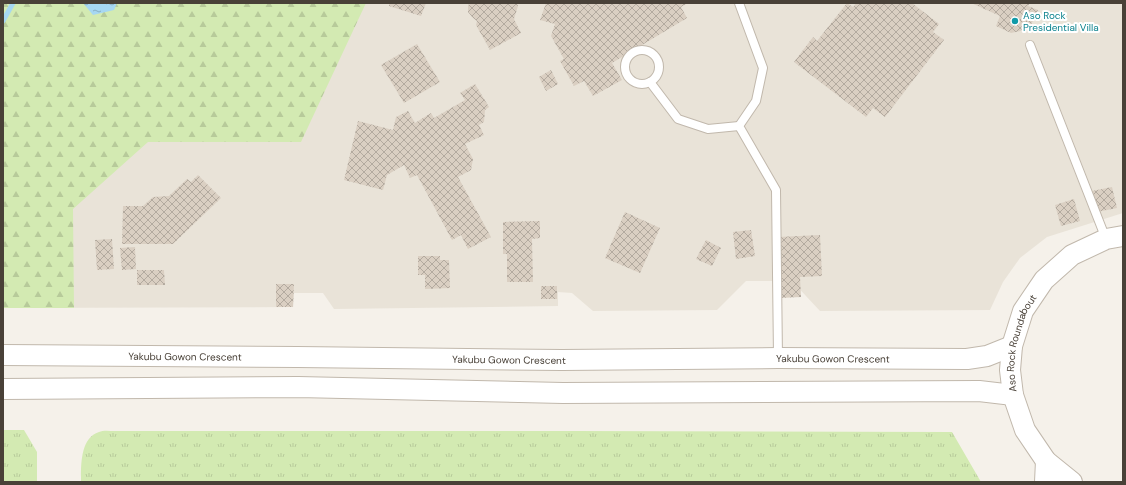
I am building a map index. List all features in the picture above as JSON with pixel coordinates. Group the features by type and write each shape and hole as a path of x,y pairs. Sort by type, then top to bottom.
{"street":[{"name":"Aso Rock Roundabout","path":"1072,482 1046,461 1025,430 1013,395 1010,370 1012,346 1023,311 1044,280 1072,255 1114,238"},
{"name":"Yakubu Gowon Crescent","path":"3,355 562,360 778,358 967,359 987,356 1012,346"},
{"path":"3,388 298,387 563,393 979,391 1013,395"},
{"path":"1045,482 1046,461"}],"lane":[{"path":"739,3 763,68 756,101 739,126"},
{"path":"1030,46 1114,238"},
{"path":"644,49 654,54 659,63 658,74 650,82 645,83 633,81 626,73 626,61 633,52 644,49"},
{"path":"650,82 678,119 708,129 739,126"},
{"path":"739,126 776,190 778,358"}],"shaded area":[{"name":"Aso Rock Presidential Villa","path":"3,3 1123,3 1123,213 1047,237 1020,258 1003,282 990,310 820,311 792,281 746,281 717,310 593,311 572,293 558,292 558,306 334,309 323,293 294,293 293,307 3,308"}],"green space":[{"path":"3,3 366,3 301,142 148,142 73,209 74,308 3,308"},
{"path":"3,430 24,430 37,452 37,482 3,482"},
{"path":"101,431 952,432 981,482 81,482 81,468 85,446 93,435"}],"water":[{"path":"83,3 117,3 114,10 93,15"}],"building":[{"path":"389,3 426,3 421,16 389,6"},
{"path":"472,3 517,3 518,6 514,19 521,33 490,50 476,25 477,21 468,12 468,5"},
{"path":"546,3 688,3 681,7 687,18 612,63 622,80 593,96 584,81 574,86 560,61 564,59 551,36 555,24 540,20"},
{"path":"847,3 853,7 856,3 912,3 939,24 933,32 944,40 885,117 873,108 866,117 794,62 813,37 817,41"},
{"name":"Aso Rock Presidential Villa","path":"971,3 1030,3 1028,6 1038,10 1029,29 1011,33 996,26 1000,16"},
{"path":"417,44 440,82 404,103 381,65"},
{"path":"551,70 558,84 546,91 539,77"},
{"path":"475,84 489,107 485,110 484,122 479,125 484,135 465,144 473,159 471,170 458,177 491,237 468,249 461,235 452,240 417,175 410,178 404,165 387,175 383,190 344,180 358,121 393,130 396,117 408,111 415,123 431,113 434,118 465,100 460,93"},
{"path":"198,175 221,198 173,244 122,244 123,206 143,206 153,197 169,196 187,179 191,182"},
{"path":"1112,187 1117,208 1097,212 1092,191"},
{"path":"1074,199 1080,221 1061,226 1055,205"},
{"path":"625,212 660,228 640,273 605,258"},
{"path":"540,221 540,238 532,239 533,282 507,282 507,254 503,254 503,222"},
{"path":"751,230 755,256 736,259 733,232"},
{"path":"820,235 822,276 800,277 801,297 780,298 778,237"},
{"path":"112,239 114,269 97,270 95,240"},
{"path":"706,240 721,248 712,266 696,259"},
{"path":"135,247 136,269 122,270 120,248"},
{"path":"418,256 440,256 440,260 449,260 450,288 425,289 425,275 418,275"},
{"path":"137,270 164,270 165,285 137,285"},
{"path":"276,284 294,284 293,307 276,307"},
{"path":"541,286 557,286 557,299 541,299"}],"waterway":[{"path":"3,21 13,3"}],"place":[{"name":"Aso Rock Presidential Villa","path":"1015,21"}]}
